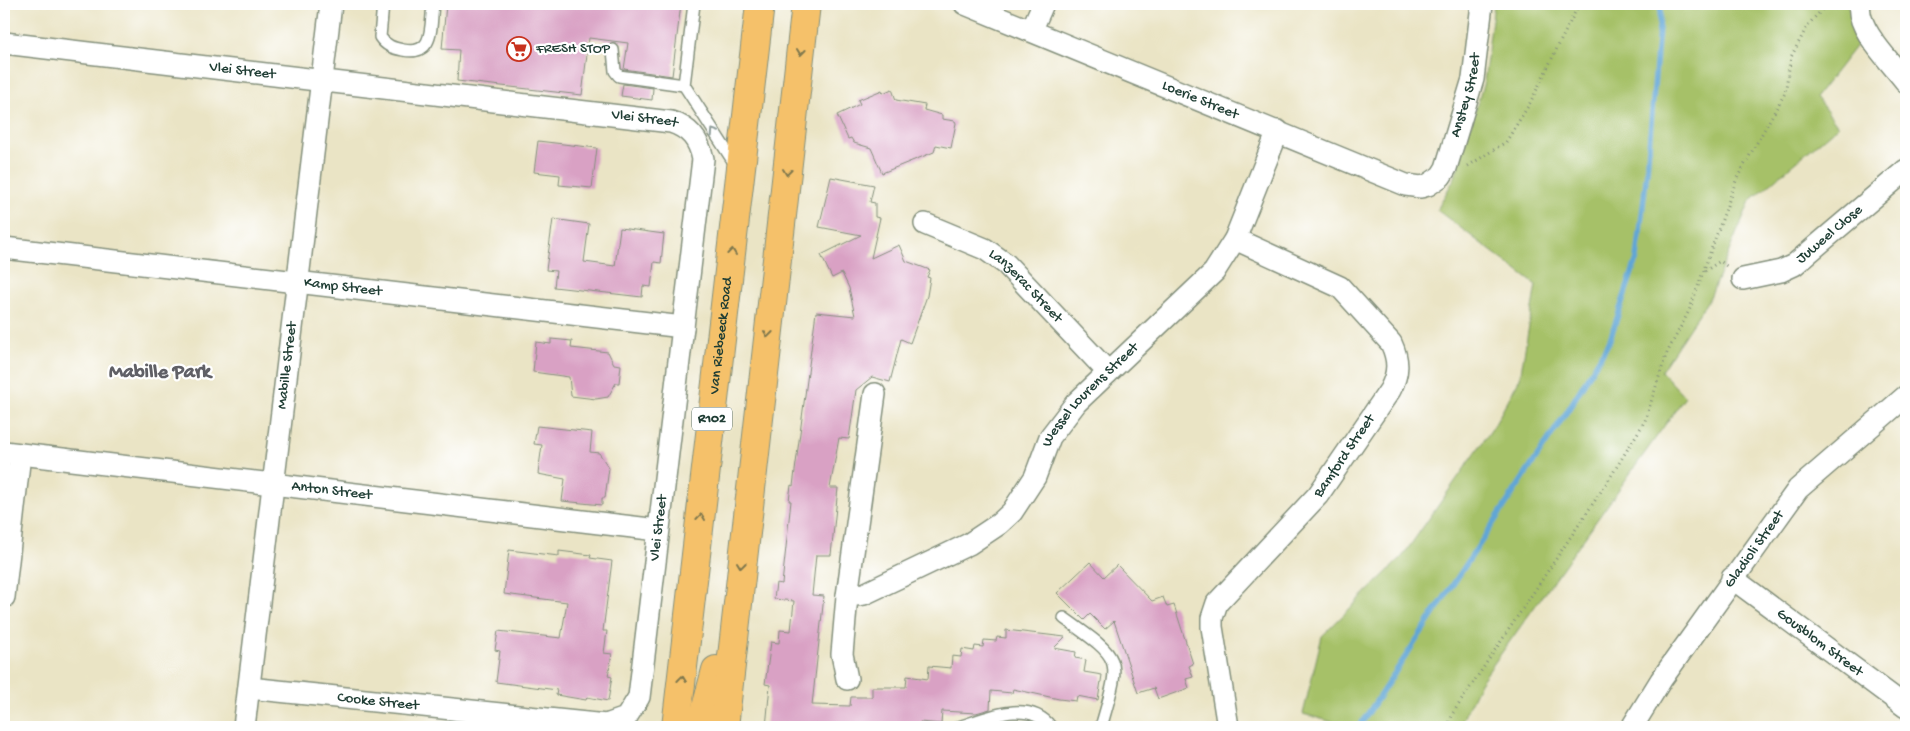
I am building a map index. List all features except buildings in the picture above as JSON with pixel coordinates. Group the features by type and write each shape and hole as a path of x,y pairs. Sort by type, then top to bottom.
{"main road":[{"name":"Van Riebeeck Road","path":"676,727 760,4"},
{"path":"724,727 806,4"},
{"path":"701,727 720,650 735,620"}],"street":[{"name":"Mabille Street","path":"244,727 331,4"},
{"name":"Loerie Street","path":"965,4 1032,29 1406,184 1421,187 1440,175"},
{"path":"1032,29 1043,4"},
{"name":"Anstey Street","path":"1440,175 1473,79 1482,4"},
{"path":"1860,4 1861,20 1868,33 1906,82"},
{"name":"Vlei Street","path":"4,43 671,122 686,128 698,141 703,159 639,697 626,718"},
{"name":"Wessel Lourens Street","path":"847,596 864,594 969,544 999,524 1012,512 1028,490 1050,437 1076,403 1214,272 1235,239 1278,131"},
{"name":"Juweel Close","path":"1743,279 1781,271 1794,265 1906,170"},
{"name":"Lanzerac Street","path":"925,224 985,249 1006,264 1108,372"},
{"name":"Bamford Street","path":"1228,727 1212,628 1212,618 1217,603 1318,495 1390,390 1397,371 1396,352 1391,343 1340,288 1235,239"},
{"name":"Kamp Street","path":"4,248 683,327"},
{"path":"847,678 842,654 847,596 875,394"},
{"name":"Gladioli Street","path":"1632,727 1661,680 1732,578 1798,489 1906,396"},
{"path":"4,597 12,453"},
{"name":"Anton Street","path":"12,453 658,530"},
{"name":"Gousblom Street","path":"1732,578 1906,707"},
{"name":"Cooke Street","path":"249,688 606,725 626,718"}],"lane":[{"path":"383,4 380,38 390,48 416,52 423,49 429,38 433,4"},
{"path":"694,4 684,85 741,172"},
{"path":"613,50 615,70 619,76 684,85"},
{"path":"1064,618 1104,646 1114,664 1114,680 1101,727"},
{"path":"959,727 1002,713 1025,712 1040,716 1051,727"}],"path":[{"path":"1440,175 1469,166 1506,142 1530,103 1579,4"},
{"path":"1448,727 1453,713 1608,481 1645,421 1666,355 1689,310 1737,178 1785,93 1791,57 1808,25 1826,4"}],"green space":[{"path":"1494,4 1851,4 1861,39 1816,97 1838,126 1750,201 1710,297 1661,371 1685,397 1480,683 1459,727 1351,727 1303,714 1322,636 1402,557 1494,426 1520,378 1536,285 1437,210 1455,177 1484,82"}],"waterway":[{"path":"1359,727 1568,410 1609,342 1637,258 1647,171 1661,4"}],"place":[{"name":"FRESH STOP","path":"519,49"}],"district":[{"name":"Mabille Park","path":"160,373"}]}
